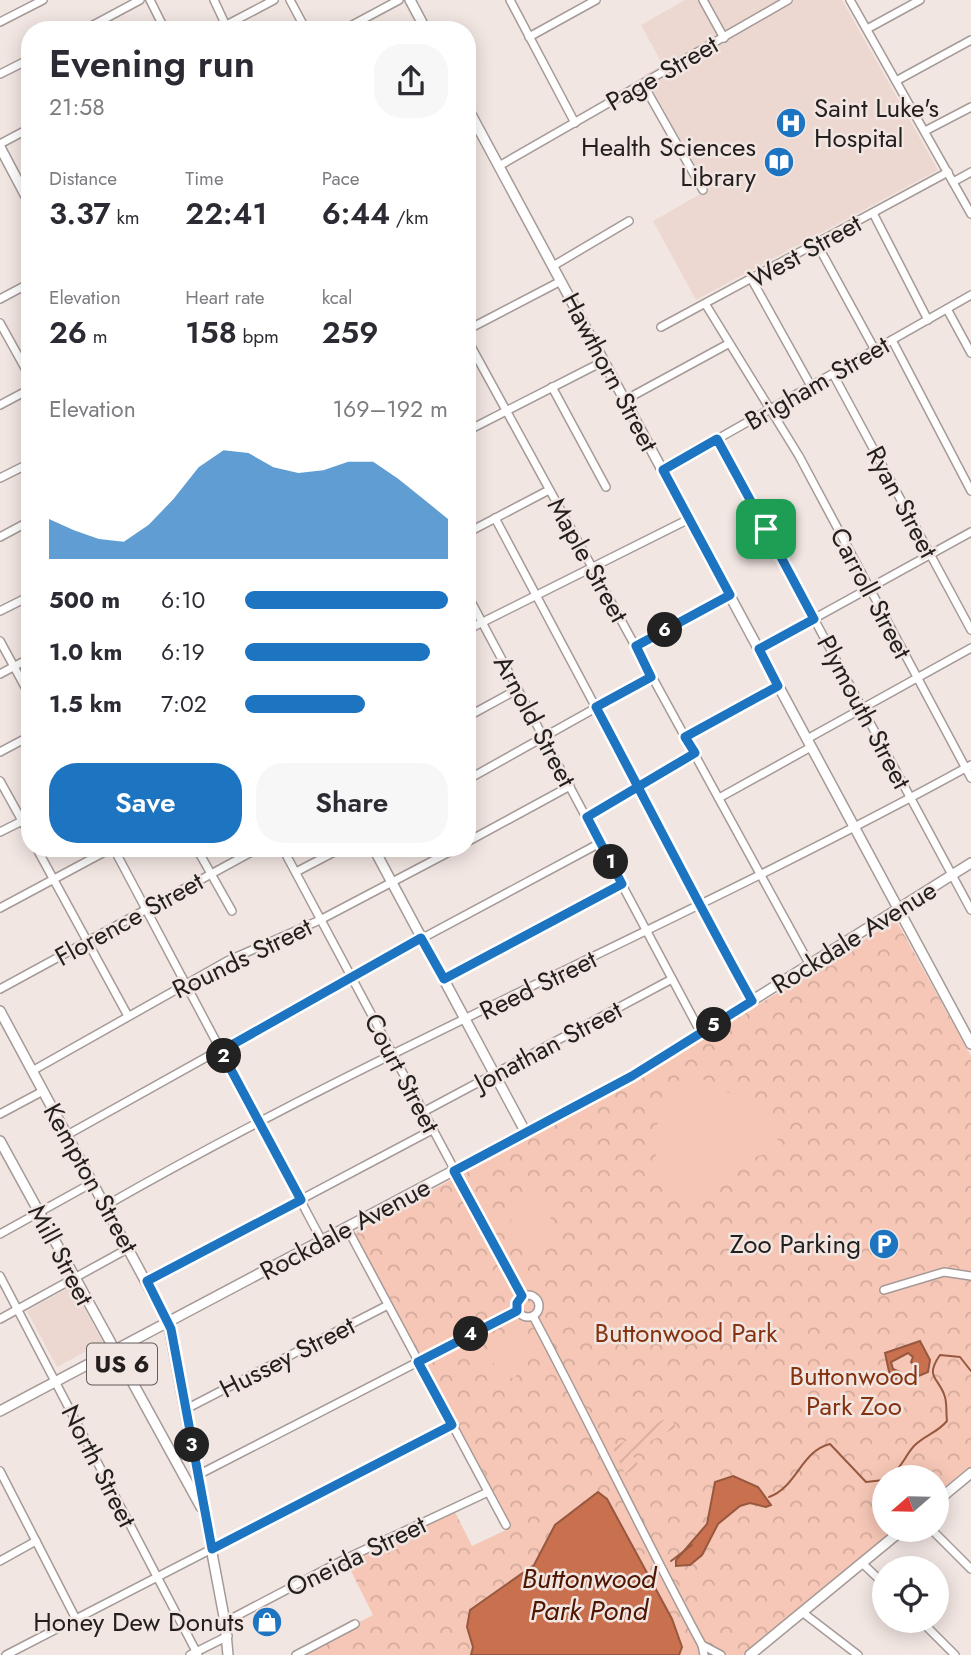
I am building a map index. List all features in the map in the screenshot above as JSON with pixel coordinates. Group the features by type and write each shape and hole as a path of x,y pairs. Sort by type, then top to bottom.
{"main road":[{"path":"410,0 421,21"},
{"name":"Hawthorn Street","path":"476,124 971,1044"},
{"path":"0,146 21,187"},
{"path":"378,857 526,1133"},
{"name":"Rockdale Avenue","path":"0,1411 167,1320 323,1241 632,1076 971,863"},
{"name":"Kempton Street","path":"0,1011 167,1320 225,1622 235,1655"},
{"name":"Mill Street","path":"0,1141 205,1515"},
{"path":"949,1491 971,1473"},
{"path":"750,1655 887,1542"},
{"name":"Kempton Street","path":"228,1636 228,1655"}],"street":[{"path":"0,22 43,0"},
{"path":"102,21 140,0"},
{"path":"150,0 161,21"},
{"path":"214,0 224,21"},
{"path":"237,21 274,0"},
{"path":"290,0 301,21"},
{"path":"360,21 399,0"},
{"path":"510,0 575,123"},
{"path":"529,37 596,0"},
{"path":"703,0 724,38"},
{"name":"Page Street","path":"499,166 788,0"},
{"path":"850,0 971,214"},
{"path":"867,29 920,0"},
{"path":"896,81 971,40"},
{"path":"0,74 21,64"},
{"path":"643,83 702,190"},
{"path":"925,131 971,107"},
{"path":"0,146 21,133"},
{"path":"953,182 971,172"},
{"name":"West Street","path":"662,327 948,173"},
{"path":"873,213 928,320"},
{"path":"553,265 629,220"},
{"path":"817,244 875,350"},
{"path":"752,280 811,386"},
{"path":"476,325 561,281"},
{"path":"0,299 21,288"},
{"name":"Brigham Street","path":"663,470 971,295"},
{"name":"Carroll Street","path":"706,305 799,456 917,678 968,767 971,778"},
{"path":"947,309 971,353"},
{"path":"0,323 21,361"},
{"path":"892,340 971,491"},
{"path":"625,400 728,344"},
{"name":"Maple Street","path":"476,356 810,965"},
{"path":"476,426 604,361"},
{"name":"Ryan Street","path":"833,374 971,631"},
{"path":"552,387 606,488"},
{"path":"0,405 21,394"},
{"name":"Plymouth Street","path":"717,439 971,910"},
{"path":"0,478 21,468"},
{"path":"476,528 549,490"},
{"path":"495,519 752,1001"},
{"path":"476,625 689,519"},
{"path":"0,537 21,526"},
{"path":"759,649 971,532"},
{"path":"636,646 730,595"},
{"path":"0,611 21,601"},
{"name":"Arnold Street","path":"476,611 701,1033"},
{"path":"0,641 21,680"},
{"path":"719,798 862,709 971,648"},
{"path":"0,674 21,663"},
{"path":"476,775 651,677"},
{"path":"685,737 778,686"},
{"path":"476,712 518,689"},
{"path":"0,752 21,741"},
{"path":"587,817 695,753"},
{"name":"Reed Street","path":"105,1206 392,1054 855,829 968,767"},
{"path":"0,781 21,819"},
{"path":"476,837 570,786"},
{"path":"0,832 21,822"},
{"path":"66,1136 421,938 600,843"},
{"path":"42,857 128,1016"},
{"path":"0,908 97,857"},
{"path":"117,857 323,1241"},
{"path":"201,857 232,911"},
{"name":"Florence Street","path":"0,989 243,857"},
{"name":"Court Street","path":"288,857 522,1296"},
{"path":"296,872 325,857"},
{"name":"Rounds Street","path":"32,1071 186,984 320,920 440,857"},
{"path":"444,979 622,884"},
{"name":"Jonathan Street","path":"423,1112 673,979"},
{"path":"0,1114 43,1091"},
{"path":"147,1281 432,1130"},
{"path":"0,1234 92,1183"},
{"path":"347,1228 506,1525"},
{"path":"0,1319 129,1248"},
{"path":"884,1290 944,1272 971,1276"},
{"name":"North Street","path":"0,1276 195,1654"},
{"path":"529,1295 537,1300 539,1309 533,1316 523,1317 517,1311 517,1303 522,1296 529,1295"},
{"name":"Hussey Street","path":"186,1409 388,1305"},
{"path":"198,1475 517,1311"},
{"path":"533,1316 600,1441 629,1510 702,1645 704,1655"},
{"path":"6,1655 452,1425"},
{"path":"0,1471 76,1619"},
{"path":"0,1491 9,1487"},
{"name":"Oneida Street","path":"225,1622 345,1559 488,1492"},
{"path":"0,1561 36,1541"},
{"path":"944,1542 971,1569"},
{"path":"862,1563 872,1573"},
{"path":"802,1612 858,1655"},
{"path":"296,1655 355,1624"},
{"path":"933,1633 955,1655"},
{"path":"195,1654 228,1636"},
{"path":"702,1645 722,1655"}],"shaded area":[{"name":"Saint Luke's Hospital","path":"685,0 842,0 938,170 696,300 653,221 709,189 644,75 663,65 641,25"},
{"path":"72,1286 103,1342 57,1367 27,1311"}],"green space":[{"name":"Buttonwood Park","path":"896,920 971,1056 971,1468 949,1486 949,1465 872,1465 872,1542 881,1542 743,1655 296,1655 373,1615 345,1559 454,1510 472,1546 508,1529 356,1237 357,1231 644,1075"},
{"path":"685,1070 761,1109 774,1120 778,1141 765,1154 739,1162 698,1209 669,1178 650,1144 664,1106"},
{"path":"522,1194 537,1199 549,1212 552,1234 545,1244 512,1235 506,1237 502,1231 510,1224"},
{"path":"511,1333 520,1336 529,1351 524,1355 525,1369 513,1378 501,1375 492,1361 493,1354 499,1349 493,1340"},
{"path":"670,1416 676,1427 631,1452 639,1466 625,1474 613,1448"}],"water":[{"path":"920,1341 930,1360 928,1372 916,1377 913,1373 915,1366 911,1362 913,1357 908,1353 891,1362 893,1369 900,1372 894,1382 891,1381 885,1353"},
{"path":"733,1476 758,1487 771,1505 766,1507 750,1503 740,1506 718,1524 702,1555 690,1565 676,1566 676,1560 707,1524 715,1482"},
{"name":"Buttonwood Park Pond","path":"598,1492 607,1499 672,1619 682,1647 679,1655 471,1655 473,1647 467,1627 470,1610 534,1565 555,1525"}],"waterway":[{"path":"901,1465 914,1446 947,1421 945,1397 933,1373 940,1355 960,1357 971,1371"},
{"path":"769,1497 786,1485 812,1454 830,1444 866,1482 872,1481"},
{"path":"671,1561 692,1545"}],"place":[{"name":"Saint Luke's Hospital","path":"791,123"},
{"name":"Health Sciences Library","path":"779,162"},
{"name":"Zoo Parking","path":"884,1244"},
{"name":"Honey Dew Donuts","path":"267,1622"}],"route":[{"path":"766,529 717,439 663,470 730,595 636,646 651,677 596,707 638,786 700,905 752,1001 632,1076 454,1171 522,1296 517,1303 517,1311 418,1362 452,1425 212,1549 171,1329 147,1281 301,1200 221,1051 421,938 444,979 622,884 587,817 638,786 695,753 685,737 778,686 759,649 814,619 766,529"}],"park label":[{"name":"Buttonwood Park Zoo","path":"854,1391"}]}
